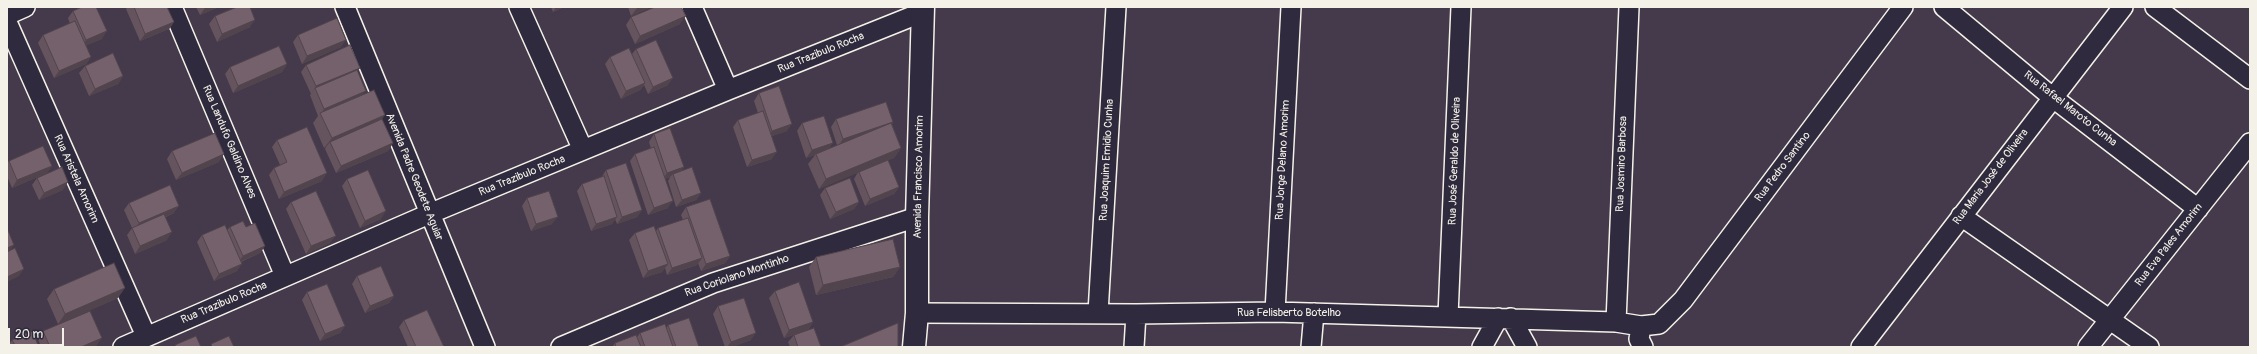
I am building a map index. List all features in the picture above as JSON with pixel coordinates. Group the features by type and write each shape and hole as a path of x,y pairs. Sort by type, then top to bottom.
{"main road":[{"name":"Avenida Francisco Amorim","path":"914,347 917,313 917,217 923,10"}],"street":[{"path":"7,15 25,7"},
{"name":"Rua Landufo Galdino Alves","path":"172,7 285,276"},
{"name":"Avenida Padre Geodete Aguiar","path":"345,7 428,214 485,347"},
{"path":"519,7 583,150"},
{"path":"692,7 728,90"},
{"name":"Rua Joaquim Emidio Cunha","path":"1098,313 1116,7"},
{"name":"Rua Jorge Delano Amorim","path":"1275,312 1292,7"},
{"name":"Rua José Geraldo de Oliveira","path":"1448,316 1461,7"},
{"name":"Rua Josmiro Barbosa","path":"1616,322 1629,7"},
{"name":"Rua Pedro Santino","path":"1659,324 1683,300 1903,7"},
{"name":"Rua Rafael Maroto Cunha","path":"1944,7 2052,97 2198,209"},
{"name":"Rua Maria José de Oliveira","path":"1861,347 2122,7"},
{"path":"2155,7 2250,79"},
{"name":"Rua Trazibulo Rocha","path":"123,347 428,214 923,10"},
{"name":"Rua Aristela Amorim","path":"7,22 146,336"},
{"name":"Rua Eva Pales Amorim","path":"2088,347 2250,143"},
{"path":"1962,216 2149,347"},
{"name":"Rua Coriolano Montinho","path":"561,347 714,282 917,217"},
{"name":"Rua Felisberto Botelho","path":"917,313 1136,314 1275,312 1616,322 1641,326 1659,324"},
{"path":"1310,347 1314,313"},
{"path":"1134,347 1136,314"},
{"path":"1482,347 1505,318 1527,347"},
{"path":"1641,326 1639,339 1643,347"}],"building":[{"path":"82,7 96,7 107,31 86,40 73,11"},
{"path":"134,7 167,7 174,22 145,34"},
{"path":"237,7 250,7 255,20 222,34 215,16"},
{"path":"655,7 681,7 686,16 640,36 631,17"},
{"path":"337,18 346,40 307,56 298,35"},
{"path":"75,21 91,57 59,71 43,35"},
{"path":"656,40 673,78 653,87 636,49"},
{"path":"350,45 360,68 316,86 306,65"},
{"path":"279,46 287,64 238,86 230,67"},
{"path":"629,48 645,83 626,91 610,57"},
{"path":"113,53 123,76 95,89 85,66"},
{"path":"357,70 366,91 324,109 315,88"},
{"path":"779,86 792,124 772,131 759,93"},
{"path":"374,90 385,115 332,138 320,113"},
{"path":"886,102 893,122 843,139 836,119"},
{"path":"763,111 777,152 752,160 738,120"},
{"path":"824,116 833,143 812,150 802,123"},
{"path":"382,119 393,143 341,166 330,142"},
{"path":"891,123 901,148 826,179 816,154"},
{"path":"307,127 327,173 284,192 274,168 287,162 277,140"},
{"path":"670,128 684,167 667,173 654,134"},
{"path":"215,133 224,154 182,173 172,151"},
{"path":"43,146 52,166 17,180 9,161"},
{"path":"654,147 673,201 654,208 635,154"},
{"path":"888,160 899,187 870,199 859,172"},
{"path":"626,163 642,210 622,217 606,170"},
{"path":"62,167 68,182 44,193 37,178"},
{"path":"692,167 701,193 682,200 673,174"},
{"path":"368,170 386,211 365,221 347,179"},
{"path":"604,176 617,217 596,224 582,184"},
{"path":"850,178 859,202 836,212 825,188"},
{"path":"170,185 179,206 139,223 129,203"},
{"path":"316,191 336,236 311,246 291,202"},
{"path":"549,191 558,217 536,224 527,198"},
{"path":"710,199 730,256 706,264 686,207"},
{"path":"164,214 172,232 140,246 132,228"},
{"path":"688,218 702,258 672,268 658,228"},
{"path":"243,221 246,227 255,223 265,246 243,256 230,227"},
{"path":"225,225 242,264 219,274 202,235"},
{"path":"654,226 668,264 648,271 635,233"},
{"path":"7,228 14,245 7,248"},
{"path":"893,239 900,267 823,285 816,257"},
{"path":"15,248 24,269 7,277 7,252"},
{"path":"114,263 125,288 65,314 54,289"},
{"path":"381,266 394,296 370,306 357,276"},
{"path":"799,282 813,322 789,330 775,291"},
{"path":"327,284 345,326 325,334 307,292"},
{"path":"744,298 756,333 731,342 718,306"},
{"path":"427,310 444,347 416,347 404,320"},
{"path":"90,311 102,338 81,347 50,347 43,331"},
{"path":"689,318 699,347 676,347 668,325"},
{"path":"898,323 898,347 840,347"},
{"path":"665,324 673,347 645,347 640,333"},
{"path":"814,328 821,347 798,347 794,335"},
{"path":"32,331 39,347 16,347 12,340"},
{"path":"636,335 641,347 616,347 615,343"},
{"path":"196,336 201,347 176,347 175,345"},
{"path":"229,336 234,347 212,347 211,344"}]}
